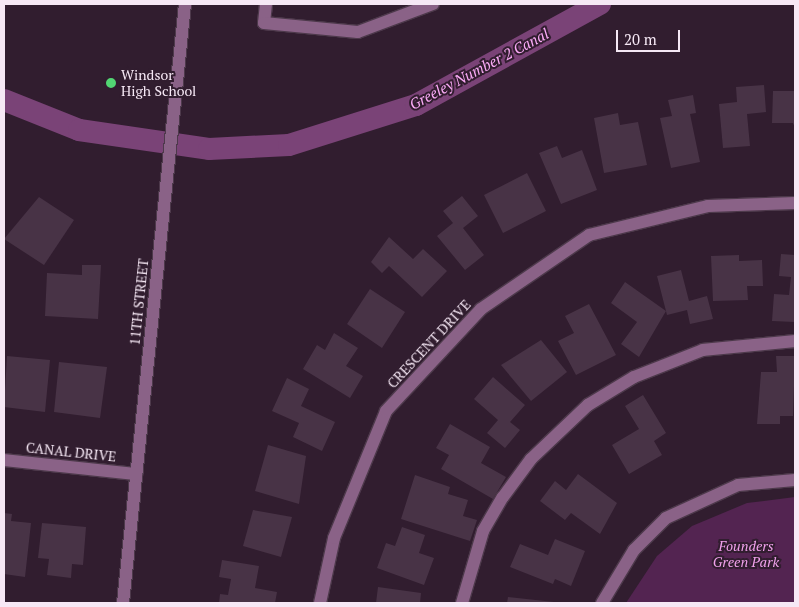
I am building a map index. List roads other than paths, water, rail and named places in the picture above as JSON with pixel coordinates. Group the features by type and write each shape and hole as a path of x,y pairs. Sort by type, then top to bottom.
{"street":[{"name":"11TH STREET","path":"123,603 185,4"},
{"path":"266,4 264,23 358,32 433,4"},
{"name":"CRESCENT DRIVE","path":"320,603 334,538 386,411 481,309 589,235 708,206 795,203"},
{"path":"462,603 483,531 503,497 531,459 588,405 641,373 703,350 795,341"},
{"name":"CANAL DRIVE","path":"4,460 136,474"},
{"path":"602,603 634,550 666,518 738,485 795,480"}],"waterway":[{"name":"Greeley Number 2 Canal","path":"4,100 79,130 209,149 289,145 416,105 600,4"}],"place":[{"name":"Windsor High School","path":"111,83"}],"park label":[{"name":"Founders Green Park","path":"746,554"}]}
